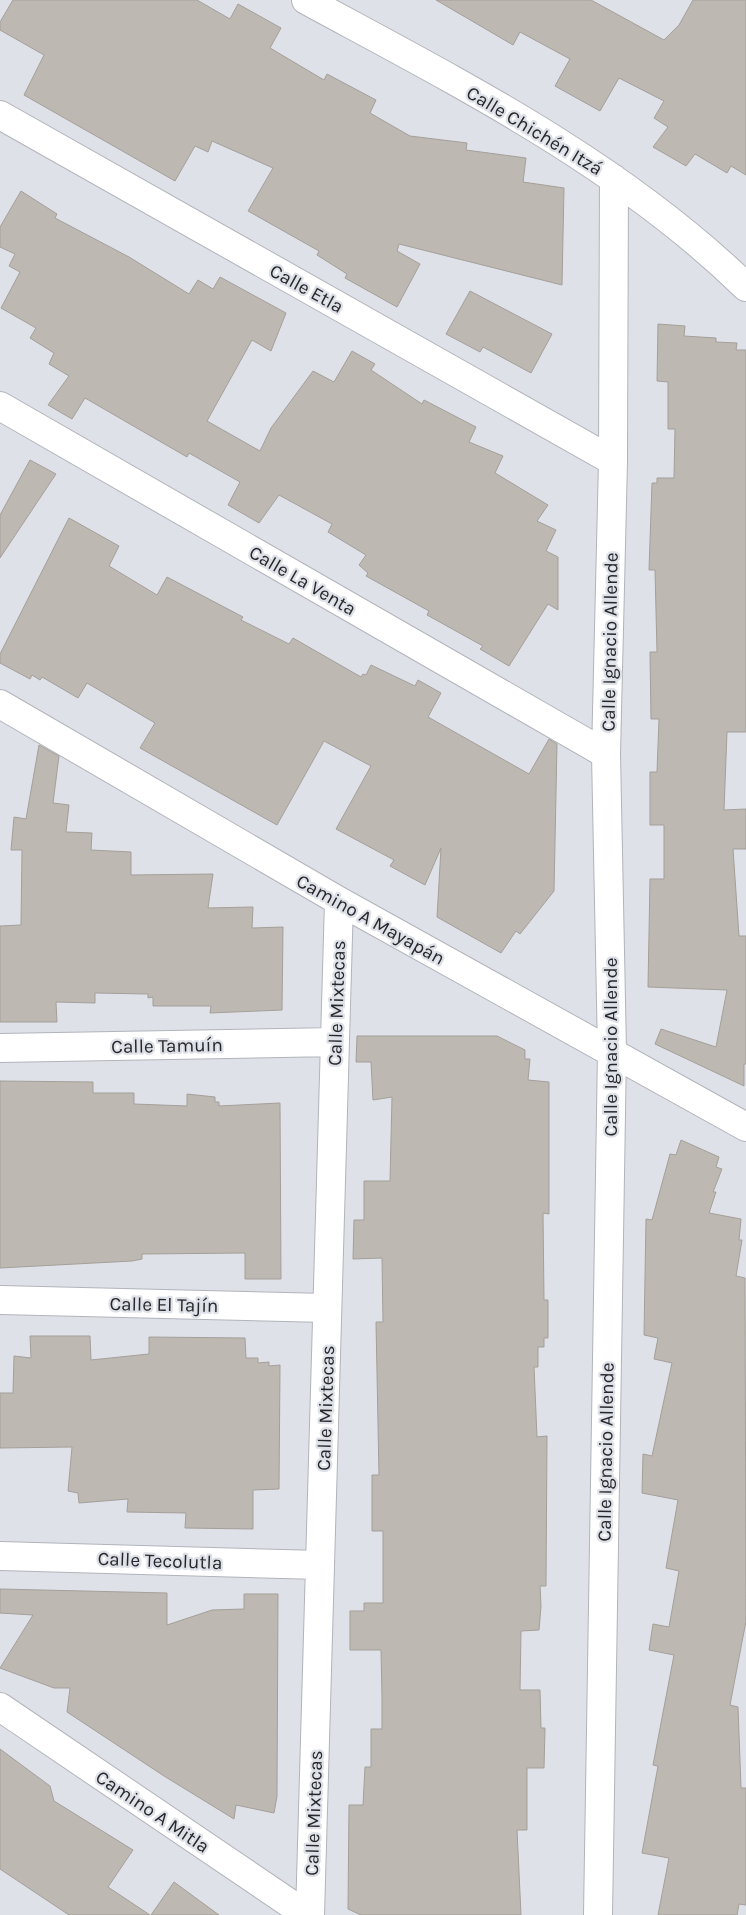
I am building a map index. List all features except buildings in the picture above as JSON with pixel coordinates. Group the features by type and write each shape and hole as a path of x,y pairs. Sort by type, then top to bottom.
{"street":[{"name":"Calle Chichén Itzá","path":"306,0 502,108 614,179 681,230 746,287"},
{"name":"Calle Etla","path":"0,115 613,461"},
{"name":"Calle Ignacio Allende","path":"598,1915 612,1052 606,754 613,461 614,179"},
{"name":"Calle La Venta","path":"0,406 606,754"},
{"name":"Camino A Mayapán","path":"0,704 339,901 746,1127"},
{"name":"Calle Mixtecas","path":"309,1915 339,901"},
{"name":"Calle Tamuín","path":"0,1048 335,1042"},
{"name":"Calle El Tajín","path":"0,1300 328,1308"},
{"name":"Calle Tecolutla","path":"0,1556 320,1565"},
{"name":"Camino A Mitla","path":"0,1706 309,1915"}]}
